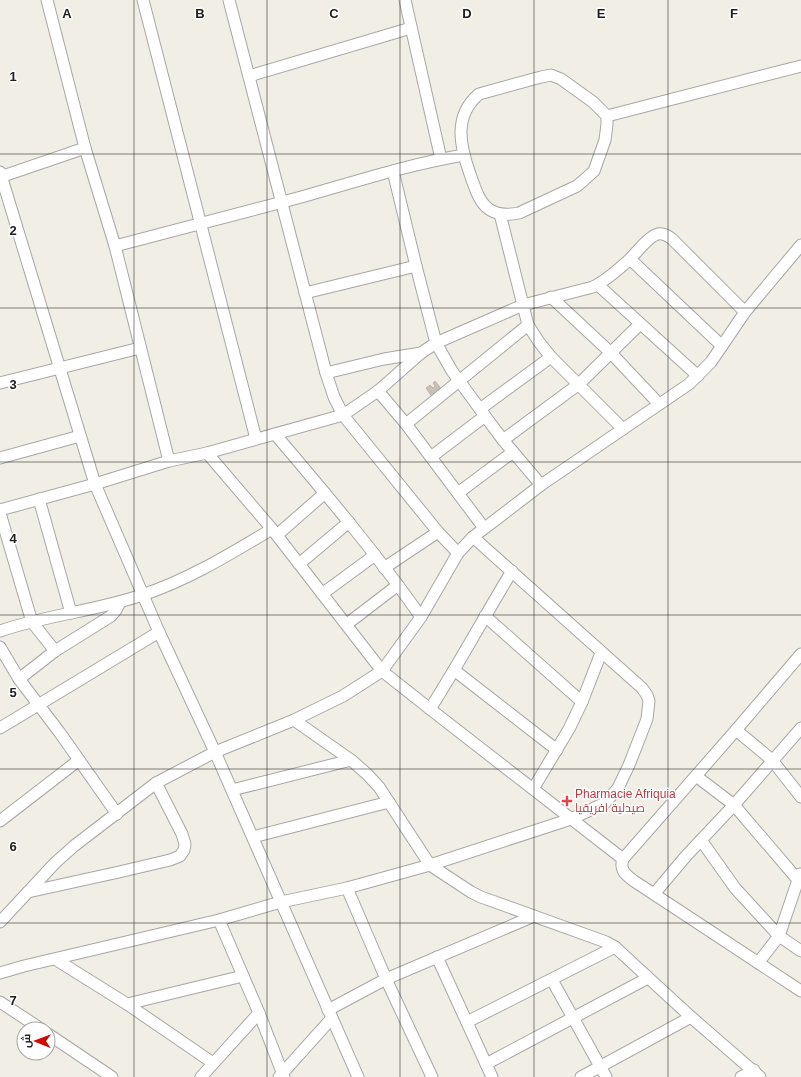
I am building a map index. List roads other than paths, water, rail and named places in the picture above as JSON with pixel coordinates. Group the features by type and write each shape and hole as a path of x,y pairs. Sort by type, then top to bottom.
{"street":[{"path":"47,0 85,148 115,246 169,461"},
{"path":"143,0 256,439"},
{"path":"229,0 305,294 334,397 343,415 438,532 458,553"},
{"path":"404,0 441,159"},
{"path":"249,76 411,28"},
{"path":"607,116 801,66"},
{"path":"551,75 561,79 593,102 607,116 608,124 606,140 594,171 576,186 519,212 500,214 490,210 479,198 464,155 461,137 462,123 466,110 472,100 479,94 487,91 551,75"},
{"path":"85,148 0,175 95,484 159,632 232,790 358,1077"},
{"path":"115,246 393,171 464,155"},
{"path":"393,171 436,343 444,358 502,440 541,485"},
{"path":"500,214 528,324 539,342 551,357 623,428"},
{"path":"0,510 95,484 169,461 207,453 343,415 378,391 421,352 436,343 523,304 598,285 630,259 651,237 659,234 666,235 672,239 745,312"},
{"path":"0,922 55,863 74,846 156,783 215,752 294,720 343,696 382,671 421,617 458,553 473,537 541,485 689,384 698,376 711,362 745,312 801,245"},
{"path":"630,259 722,346"},
{"path":"305,294 416,266"},
{"path":"598,285 698,376"},
{"path":"551,297 611,353 659,404"},
{"path":"406,424 528,324"},
{"path":"502,440 578,384 640,324"},
{"path":"0,383 140,348"},
{"path":"326,372 421,352"},
{"path":"431,457 483,412 551,357"},
{"path":"378,391 406,424 484,528"},
{"path":"275,434 349,522 421,617"},
{"path":"0,458 80,436"},
{"path":"458,494 513,452"},
{"path":"207,453 274,532 382,671 623,859"},
{"path":"0,631 143,595 209,566 274,532 325,493"},
{"path":"39,499 71,613"},
{"path":"0,513 32,622 55,651"},
{"path":"299,564 349,522"},
{"path":"384,568 438,532"},
{"path":"0,973 219,920 281,902 347,888 430,865 571,819 605,803 618,788 629,764 647,719 649,701 644,692 473,537"},
{"path":"322,594 374,555"},
{"path":"430,709 512,571"},
{"path":"347,624 398,585"},
{"path":"19,679 55,651 111,616 120,602"},
{"path":"485,616 582,702"},
{"path":"0,728 159,632"},
{"path":"0,647 19,679 60,733 117,814"},
{"path":"533,789 557,750 582,702 601,653"},
{"path":"800,655 623,859 621,867 628,877 801,991"},
{"path":"454,670 557,750"},
{"path":"294,720 367,774 389,802 430,865 476,894 595,937 615,947 691,1017 757,1074"},
{"path":"654,894 801,728"},
{"path":"736,730 772,760 801,797"},
{"path":"0,821 79,760"},
{"path":"232,790 350,760"},
{"path":"696,776 734,805 800,876 797,899 779,936 758,963"},
{"path":"28,892 126,871 180,856 186,844 156,783"},
{"path":"253,837 389,802"},
{"path":"701,840 735,888 779,936 801,951"},
{"path":"347,888 386,979 432,1077"},
{"path":"282,1076 330,1014 386,979 534,916"},
{"path":"219,920 259,1013 282,1076"},
{"path":"466,1022 615,947"},
{"path":"436,957 492,1077"},
{"path":"55,959 127,1004 213,1063"},
{"path":"127,1004 243,976"},
{"path":"486,1064 648,978"},
{"path":"552,980 603,1072"},
{"path":"0,1002 29,1021"},
{"path":"201,1077 259,1013"},
{"path":"581,1077 603,1072 691,1017"},
{"path":"56,1039 112,1077"},
{"path":"741,1077 757,1074"}],"place":[{"name":"Pharmacie Afriquia صيدلية افريقيا","path":"567,801"}]}
